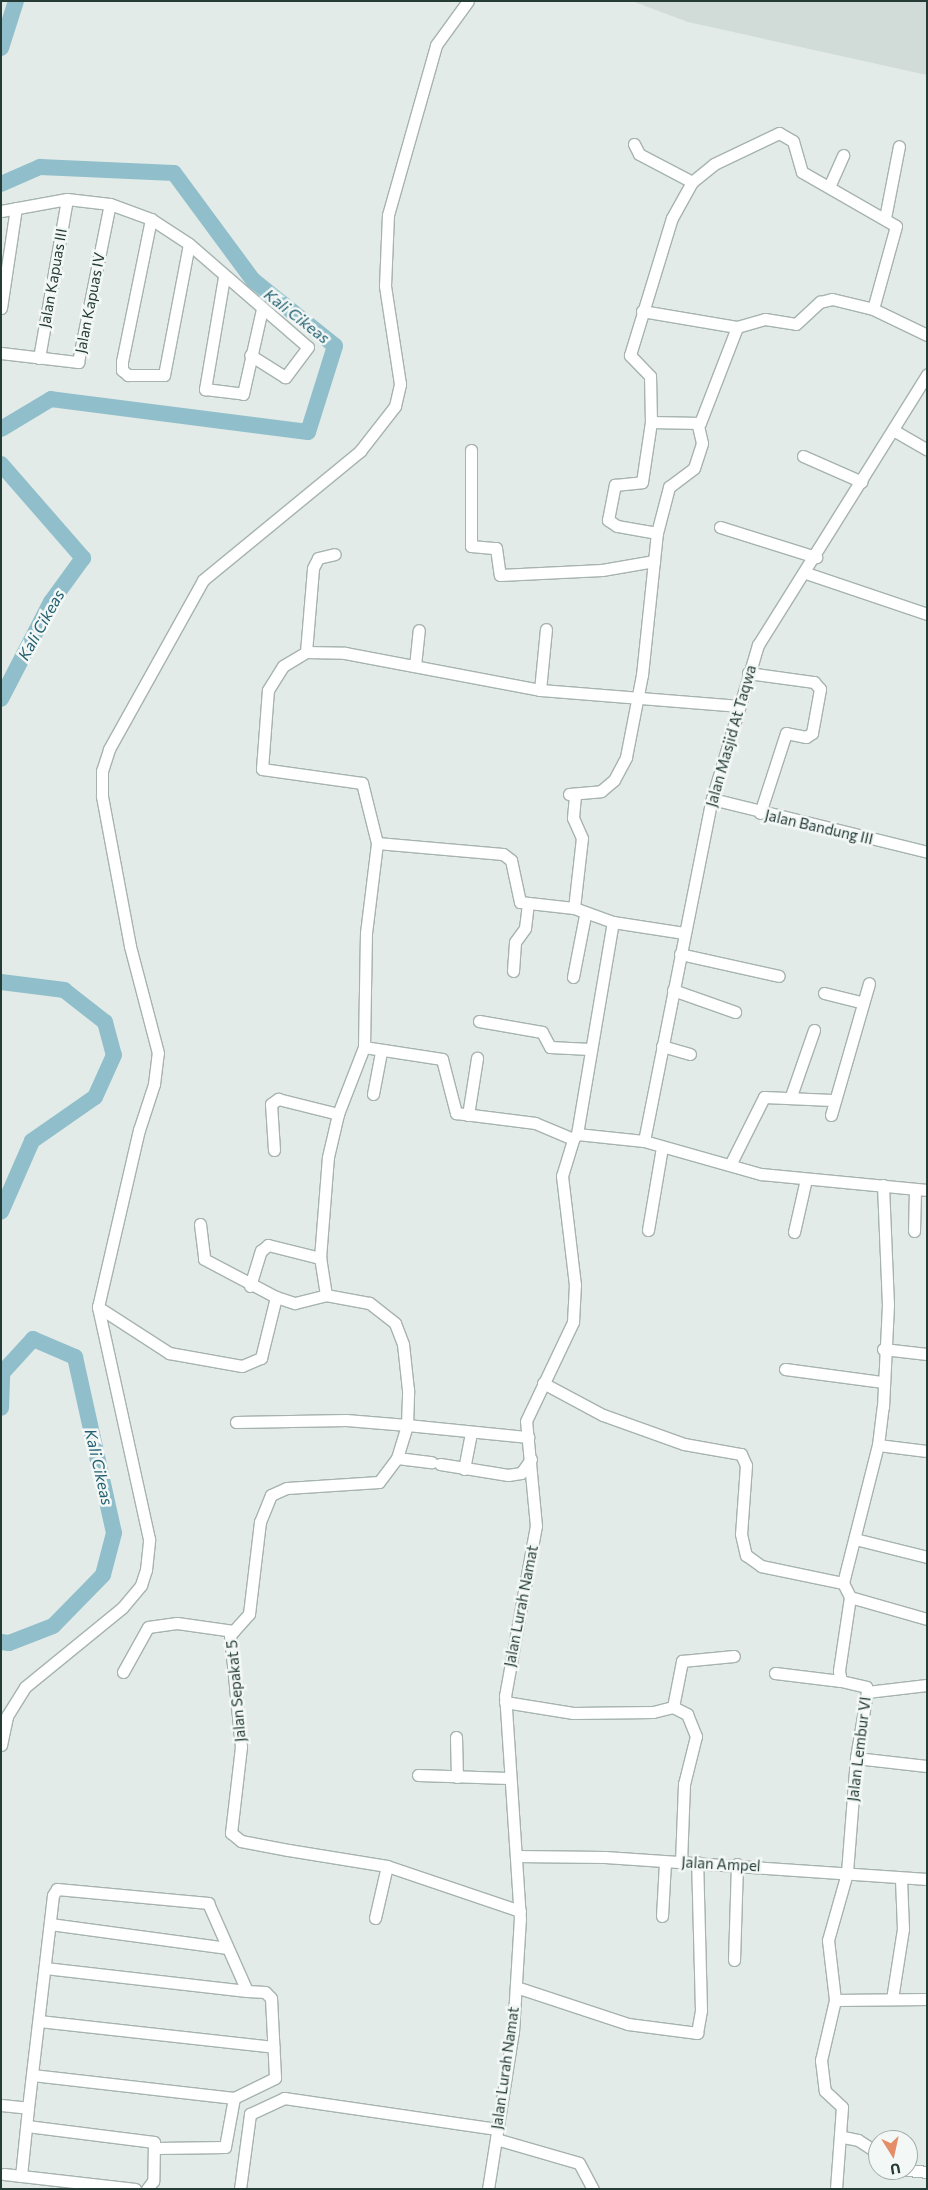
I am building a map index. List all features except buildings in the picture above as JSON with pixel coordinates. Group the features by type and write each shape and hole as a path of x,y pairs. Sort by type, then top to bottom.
{"street":[{"path":"1,1745 7,1716 24,1687 122,1608 141,1585 146,1570 149,1539 98,1307 139,1130 154,1084 158,1053 130,946 102,796 102,771 109,749 203,580 360,451 395,406 400,384 385,286 388,215 436,45 468,1"},
{"path":"657,533 617,526 608,520 615,485 642,482 651,422 650,376 630,354 672,218 692,182 714,164 779,133 793,141 802,172 885,218 898,232 873,309"},
{"path":"634,144 639,154 692,182"},
{"path":"885,218 900,146"},
{"path":"829,187 842,155"},
{"path":"1,212 67,198 110,204 151,219 189,244 224,277 301,339 307,350 285,377 250,355"},
{"name":"Jalan Kapuas III","path":"39,358 67,198"},
{"name":"Jalan Kapuas IV","path":"39,358 72,364 79,361 110,204"},
{"path":"1,308 3,282 16,208"},
{"path":"151,219 122,361 122,370 128,375 164,376 189,244"},
{"path":"224,277 205,389 242,395 262,309"},
{"path":"642,311 737,327 765,319 796,324 820,302 832,299 873,309 927,335"},
{"path":"574,908 582,838 573,818 572,794 601,791 614,780 626,757 638,700 657,533 669,487 694,468 702,443 698,425 737,327"},
{"path":"1,353 39,358"},
{"name":"Jalan Masjid At Taqwa","path":"644,1141 712,800 737,706 758,645 816,557 927,374"},
{"path":"651,422 698,425"},
{"path":"893,430 927,450"},
{"path":"471,450 471,546 496,548 500,574 602,570 654,560"},
{"path":"803,456 862,482"},
{"path":"720,527 816,557"},
{"path":"306,652 314,568 318,558 335,554"},
{"path":"806,573 927,614"},
{"path":"540,690 546,629"},
{"path":"415,666 419,630"},
{"path":"200,1224 204,1259 250,1286 295,1303 326,1295 320,1258 328,1158 338,1114 364,1047 366,933 377,843 362,783 262,769 268,690 283,666 306,652 345,653 540,690 638,700 737,706"},
{"path":"748,673 814,682 820,688 812,733 806,737 786,733 760,813"},
{"name":"Jalan Bandung III","path":"712,800 927,852"},
{"path":"377,843 507,856 516,896 528,904 574,908 585,915 613,922 684,934"},
{"path":"513,971 515,942 525,928 528,904"},
{"path":"573,977 585,915"},
{"name":"Jalan Lurah Namat","path":"488,2189 514,2032 520,1911 508,1778 505,1702 511,1639 530,1574 536,1526 526,1421 573,1322 575,1284 562,1176 575,1136 613,922"},
{"path":"680,954 779,976"},
{"path":"831,1115 832,1100 861,1002 869,983"},
{"path":"673,990 735,1012"},
{"path":"824,993 861,1002"},
{"path":"479,1021 542,1032 550,1047 590,1049"},
{"path":"791,1096 814,1030"},
{"path":"662,1046 690,1054"},
{"path":"364,1047 381,1052 442,1060 453,1109 468,1115 535,1123 575,1136 644,1141 662,1148 730,1165 806,1180 921,1189 914,1231"},
{"path":"373,1094 381,1052"},
{"path":"468,1115 477,1058"},
{"path":"730,1165 758,1101 772,1095 832,1100"},
{"path":"274,1150 272,1104 278,1099 338,1114"},
{"path":"648,1230 662,1148"},
{"path":"794,1232 806,1180"},
{"path":"883,1186 888,1305 883,1348 883,1382 878,1445 843,1583 850,1597 927,1619"},
{"path":"250,1286 260,1251 268,1245 320,1258"},
{"name":"Jalan Sepakat 5","path":"326,1295 369,1302 395,1323 402,1344 408,1390 407,1425 397,1458 379,1482 287,1488 271,1495 260,1522 249,1614 233,1631 230,1648 241,1748 231,1833 241,1840 288,1850 386,1866 520,1911"},
{"path":"98,1307 169,1353 242,1366 260,1358 276,1297"},
{"path":"883,1348 927,1354"},
{"path":"785,1369 883,1382"},
{"path":"543,1383 603,1415 684,1444 741,1454 746,1465 742,1534 746,1555 761,1566 843,1583"},
{"path":"236,1422 346,1420 528,1437"},
{"path":"464,1469 470,1437"},
{"path":"878,1445 927,1451"},
{"path":"397,1458 464,1469 514,1474 531,1459"},
{"path":"855,1539 927,1557"},
{"name":"Jalan Lembur VI","path":"835,2000 828,1940 847,1873 856,1758 867,1692 866,1688 841,1681 850,1597"},
{"path":"122,1672 148,1627 178,1622 233,1631"},
{"path":"673,1707 682,1661 734,1656"},
{"path":"775,1673 841,1681"},
{"path":"867,1692 927,1685"},
{"path":"505,1702 604,1714 673,1707 687,1714 696,1736 684,1784 681,1862"},
{"path":"456,1737 457,1777"},
{"path":"856,1758 927,1766"},
{"path":"418,1775 508,1778"},
{"name":"Jalan Ampel","path":"516,1856 737,1864 901,1879 927,1879"},
{"path":"662,1916 665,1862"},
{"path":"516,1987 628,2024 696,2033 701,2010 697,1862"},
{"path":"734,1960 737,1864"},
{"path":"375,1918 386,1866"},
{"path":"892,2000 903,1929 901,1879"},
{"path":"21,2176 54,1895 63,1888 208,1903 216,1912 227,1948 246,1991"},
{"path":"50,1924 227,1948"},
{"path":"32,2074 234,2098 275,2078 272,1998 265,1992 45,1968"},
{"path":"836,2189 843,2137 842,2107 825,2091 821,2060 823,2038 835,2000 927,1999"},
{"path":"39,2021 274,2047"},
{"path":"26,2126 148,2139 157,2148 225,2147 234,2098"},
{"path":"240,2189 250,2114 284,2098 496,2134 579,2162 593,2189"},
{"path":"1,2105 28,2108"},
{"path":"843,2137 858,2140 868,2146"},
{"path":"147,2189 153,2180 157,2148"},
{"path":"4,2174 134,2189"}],"shaded area":[{"path":"632,1 927,1 927,75 688,22"}],"waterway":[{"name":"Kali Cikeas","path":"1,48 16,1"},
{"name":"Kali Cikeas","path":"1,184 40,167 174,173 253,280 335,346 308,432 51,399 1,429"},
{"name":"Kali Cikeas","path":"1,464 83,558 51,602 1,699"},
{"name":"Kali Cikeas","path":"1,982 64,990 105,1022 114,1055 95,1097 32,1141 1,1212"},
{"name":"Kali Cikeas","path":"1,1408 2,1373 33,1339 75,1357 114,1533 103,1575 53,1626 9,1643 1,1642"}]}
